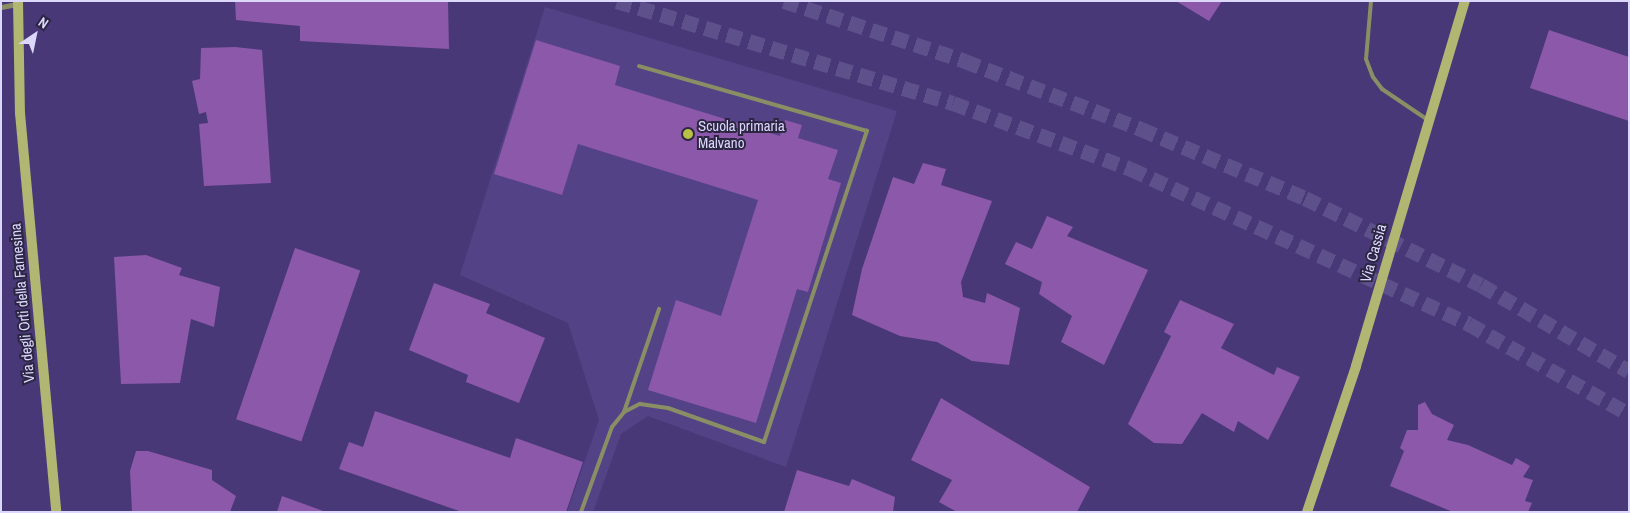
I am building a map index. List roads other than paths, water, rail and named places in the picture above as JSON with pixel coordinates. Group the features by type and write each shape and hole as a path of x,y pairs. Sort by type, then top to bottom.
{"street":[{"name":"Via Cassia","path":"1307,512 1356,366 1465,1"},
{"path":"1,7 17,2"},
{"name":"Via degli Orti della Farnesina","path":"17,2 20,113 56,512"}],"lane":[{"path":"1371,1 1366,59 1373,77 1382,89 1428,120"},
{"path":"624,412 640,404 654,404 764,442 867,131 639,66"},
{"path":"581,512 612,427 624,412 659,309"}],"tunnel":[{"path":"617,1 953,103 1131,169 1469,324 1629,414"},
{"path":"784,1 965,61 1141,129 1305,198 1481,285 1629,371"}],"place":[{"name":"Scuola primaria Malvano","path":"688,134"}]}
